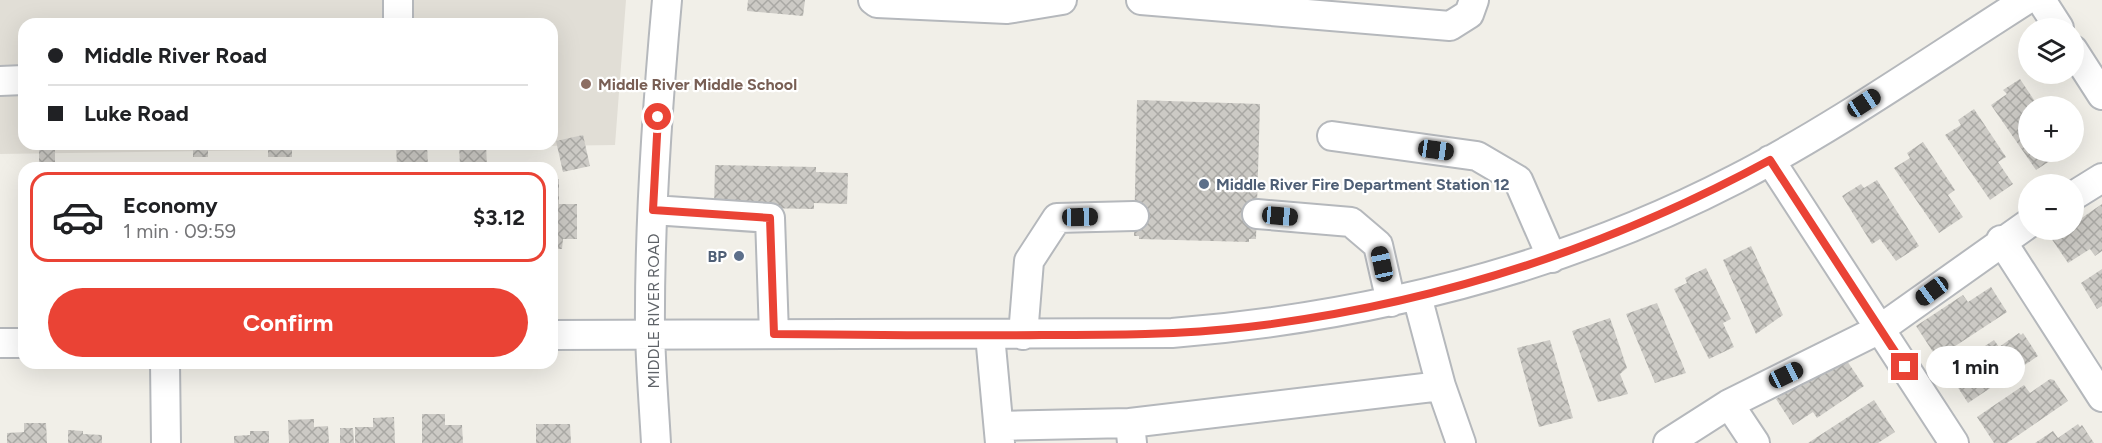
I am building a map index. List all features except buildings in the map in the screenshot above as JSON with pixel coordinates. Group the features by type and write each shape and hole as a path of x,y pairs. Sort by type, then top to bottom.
{"street":[{"path":"398,0 398,18"},
{"name":"MIDDLE RIVER ROAD","path":"656,443 650,334 653,210 667,0"},
{"path":"873,0 887,4 1007,4 1062,0"},
{"path":"1142,0 1450,26 1469,14 1474,0"},
{"path":"558,335 1172,333 1248,327 1404,299 1552,258 1683,204 1826,129 2026,0"},
{"path":"2041,0 2053,18"},
{"path":"2084,67 2102,94"},
{"path":"0,81 18,80"},
{"path":"1332,136 1477,156 1518,180 1552,258"},
{"path":"1770,160 1954,443"},
{"path":"2084,189 2102,178"},
{"path":"653,210 770,218 774,334"},
{"path":"1257,214 1351,222 1378,245 1441,386 1461,443"},
{"path":"1023,335 1029,261 1057,218 1134,216"},
{"path":"1668,443 1729,404 1880,329 2018,230"},
{"path":"2001,240 2102,397"},
{"path":"990,335 1000,434 1131,433 1441,386"},
{"path":"0,343 18,343"},
{"path":"165,369 166,443"},
{"path":"1729,404 1755,443"}],"shaded area":[{"name":"Middle River Middle School","path":"0,0 626,0 615,145 558,146 558,18 18,18 18,150 273,150 0,154"}],"place":[{"name":"Middle River Middle School","path":"586,84"},
{"name":"Middle River Fire Department Station 12","path":"1204,184"},
{"name":"BP","path":"739,256"}],"route":[{"path":"658,117 653,210 770,218 774,334 1102,335 1172,333 1248,327 1318,316 1417,297 1552,258 1683,204 1735,180 1770,160 1905,367"}]}
